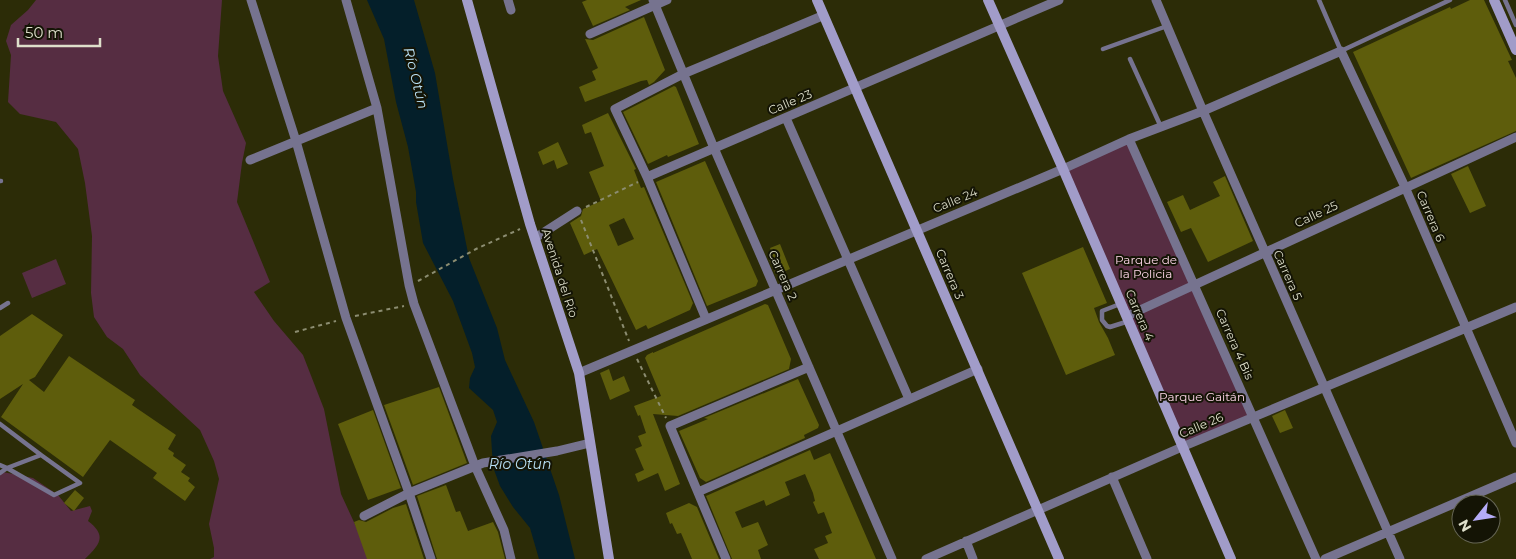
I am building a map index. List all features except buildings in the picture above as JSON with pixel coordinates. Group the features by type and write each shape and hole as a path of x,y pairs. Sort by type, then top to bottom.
{"main road":[{"name":"Avenida del Río","path":"467,0 530,224 579,372 609,559"},
{"name":"Carrera 3","path":"817,0 822,16 918,229 1060,559"},
{"name":"Carrera 4","path":"988,0 1128,318 1231,559"},
{"path":"1494,0 1516,50"}],"street":[{"path":"251,0 296,141 346,318 431,559"},
{"path":"346,0 376,108 414,304 479,464 504,530 512,559"},
{"path":"508,0 511,10"},
{"path":"590,34 654,3 667,0"},
{"name":"Calle 23","path":"647,178 1060,0"},
{"name":"Carrera 5","path":"1156,0 1264,252 1400,559"},
{"name":"Carrera 2","path":"654,3 714,148 892,559"},
{"path":"706,319 647,178 615,109 683,74 822,16"},
{"name":"Calle 24","path":"579,372 1063,169 1130,139 1203,111 1341,51"},
{"name":"Carrera 6","path":"1341,51 1405,187 1516,443"},
{"path":"250,160 376,108"},
{"path":"786,118 908,399"},
{"name":"Calle 25","path":"1128,318 1264,252 1516,136"},
{"name":"Carrera 4 Bis","path":"1130,139 1316,559"},
{"path":"535,238 577,211"},
{"name":"Calle 26","path":"926,559 1182,447 1516,307"},
{"path":"726,559 670,426 810,367"},
{"path":"698,492 978,369"},
{"path":"364,516 409,493 479,464 590,442"},
{"path":"1325,559 1516,477"},
{"path":"1112,478 1147,559"},
{"path":"966,541 973,559"}],"lane":[{"name":"Carrera 6","path":"1319,0 1341,51"},
{"path":"1341,51 1450,0"},
{"path":"1505,0 1516,25"},
{"path":"1103,49 1167,26"},
{"path":"1130,59 1161,127"},
{"path":"0,308 8,303"},
{"path":"1121,303 1102,311 1102,320 1110,327 1128,318"},
{"path":"0,424 80,483 54,495 0,465"},
{"path":"0,473 7,468 42,455"}],"path":[{"path":"647,178 577,211 633,350 670,426"},
{"path":"420,280 476,249 530,224"}],"green space":[{"path":"36,0 222,0 218,56 223,91 246,143 237,202 270,282 254,292 274,321 303,355 324,409 341,494 371,559 210,559 214,557 214,548 209,524 219,479 214,461 200,430 140,375 123,349 107,337 94,317 91,293 92,236 85,183 78,149 56,122 20,114 8,102 11,55 6,41 11,25"},
{"path":"1129,139 1254,417 1182,447 1063,169"},
{"path":"56,259 66,284 32,298 22,273"},
{"path":"0,473 33,478 58,495 71,511 90,506 92,511 88,521 98,531 100,536 97,545 85,559 0,559"}],"water":[{"name":"Río Otún","path":"367,0 414,0 435,73 469,258 497,328 505,360 534,422 559,495 575,559 539,559 530,528 513,507 500,486 493,467 491,436 497,422 493,410 469,388 470,378 475,367 472,353 453,301 423,243 408,147 396,102 384,39"}],"park label":[{"name":"Parque de la Policia","path":"1146,266"},
{"name":"Parque Gaitán","path":"1202,396"}]}
